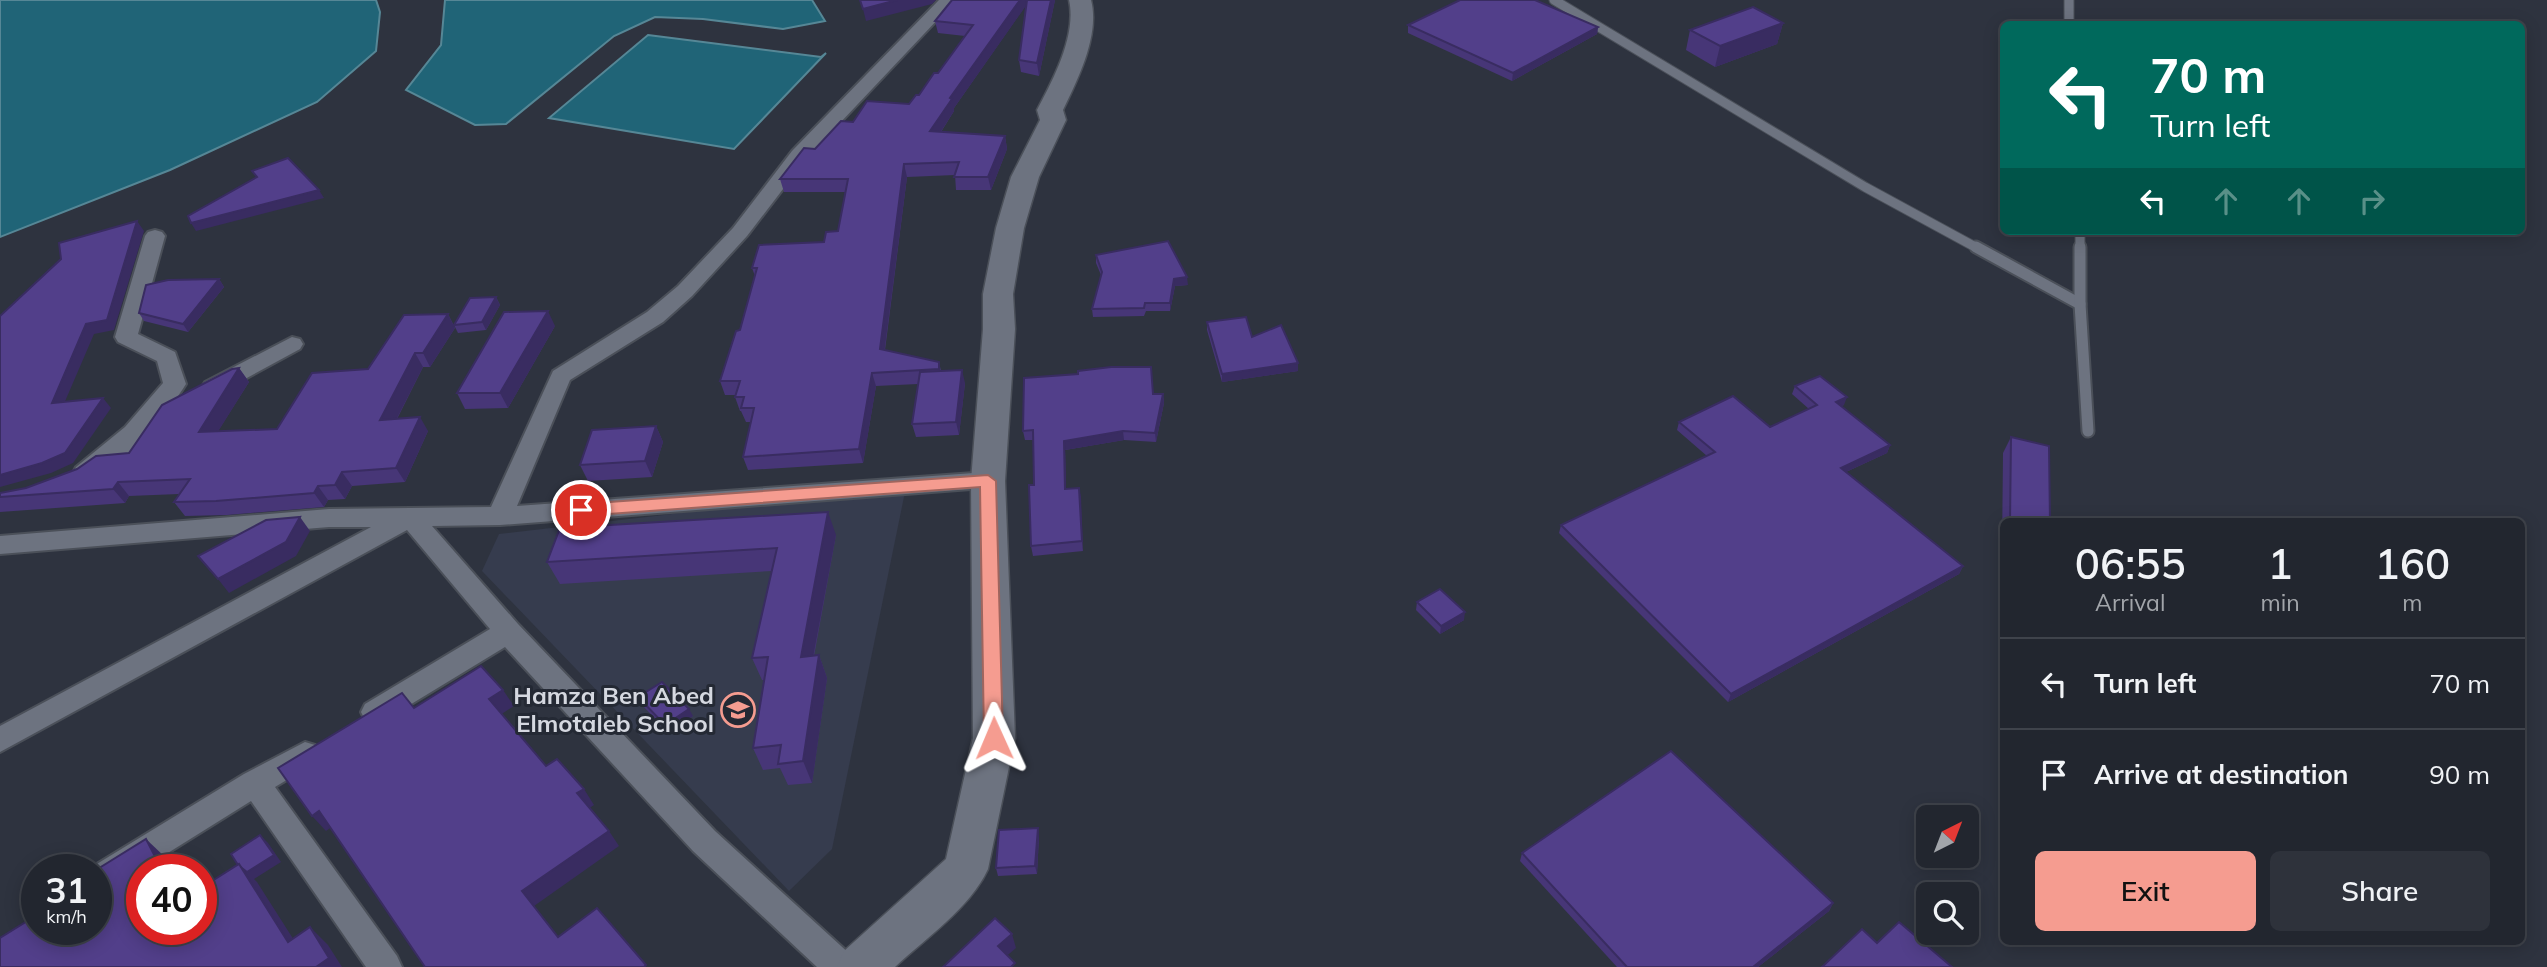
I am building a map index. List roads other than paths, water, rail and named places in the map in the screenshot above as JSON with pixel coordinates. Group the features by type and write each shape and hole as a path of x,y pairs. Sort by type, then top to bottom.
{"street":[{"path":"500,516 561,376 655,317 685,291 740,232 783,173 948,0"},
{"path":"861,967 966,869 994,738 988,481 999,330 998,294 1010,228 1025,177 1053,120 1050,110 1062,89 1082,14 1083,6 1080,0"},
{"path":"900,24 924,27"},
{"path":"67,482 110,456 149,419 175,384 166,357 126,337 155,236"},
{"path":"149,419 292,344"},
{"path":"0,544 329,518 500,516 988,481"},
{"path":"410,517 508,632 704,841 840,967"},
{"path":"0,740 410,517"},
{"path":"112,871 508,632"},
{"path":"255,783 385,967"}],"lane":[{"path":"1553,0 1865,187 2080,304"},
{"path":"2069,0 2069,21"},
{"path":"2080,235 2080,304 2088,431"}],"water":[{"path":"0,0 376,0 380,12 376,51 317,102 170,170 0,237"},
{"path":"445,0 812,0 825,21 783,29 703,19 655,17 614,36 506,124 475,125 406,90 441,45"},
{"path":"648,35 821,57 826,53 734,149 549,118"}],"place":[{"name":"Hamza Ben Abed Elmotaleb School","path":"738,710"}]}
